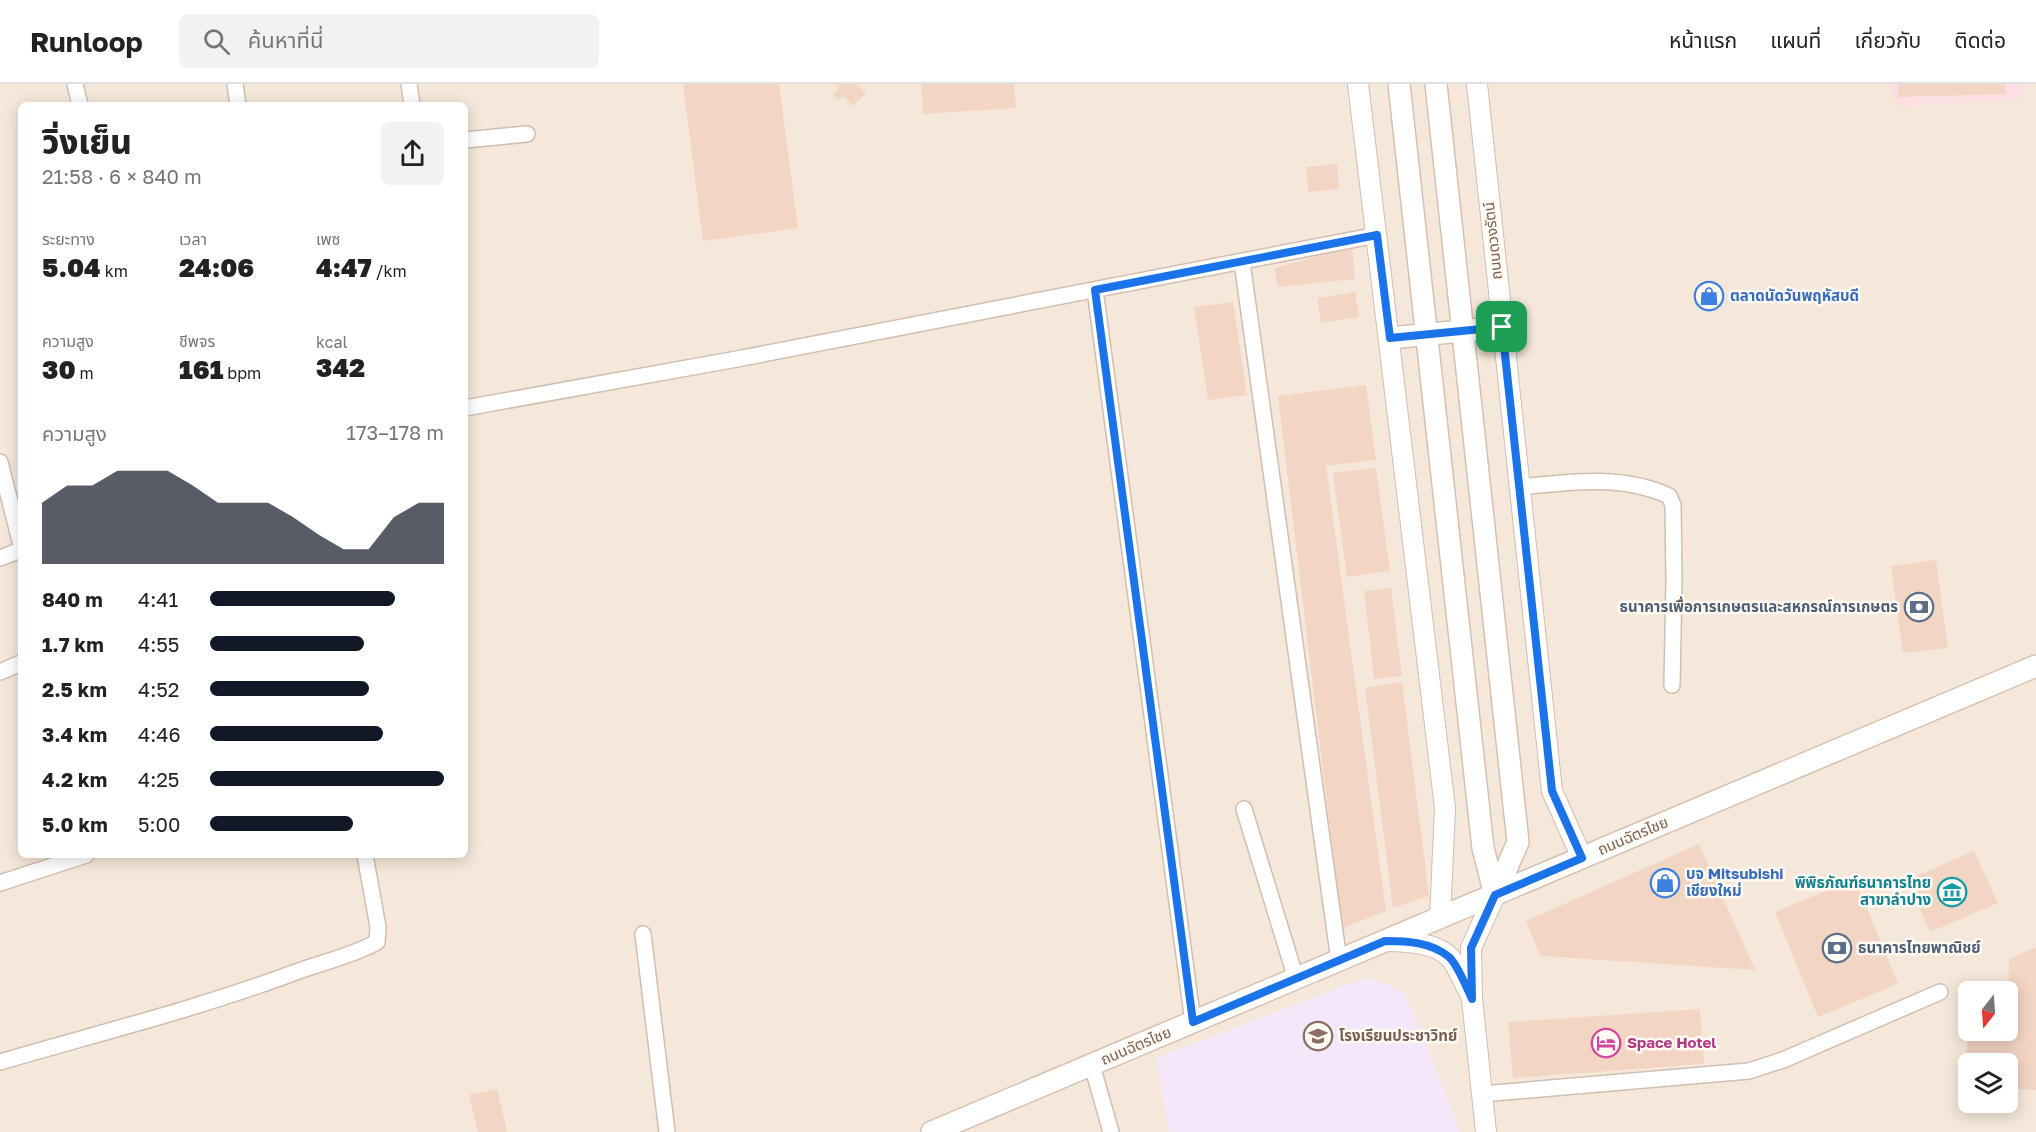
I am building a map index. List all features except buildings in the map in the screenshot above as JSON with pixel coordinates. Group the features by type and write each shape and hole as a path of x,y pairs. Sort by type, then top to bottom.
{"main road":[{"path":"1399,84 1483,848 1495,895"},
{"path":"1436,84 1518,842 1495,895"},
{"path":"1390,338 1502,327"},
{"name":"ถนนฉัตรไชย","path":"932,1132 2036,666"}],"street":[{"path":"75,84 79,102"},
{"path":"235,84 238,102"},
{"path":"409,84 412,102"},
{"path":"1358,84 1445,808 1440,918"},
{"name":"ถนนดวงรัตน์","path":"1477,84 1552,791 1582,858"},
{"path":"468,140 527,134"},
{"path":"468,407 737,359 1377,235"},
{"path":"1242,262 1339,960"},
{"path":"1095,290 1193,1022"},
{"path":"0,462 18,533"},
{"path":"1520,487 1575,481 1603,481 1630,483 1670,496 1673,505 1674,570 1672,686"},
{"path":"0,558 18,551"},
{"path":"0,672 18,664"},
{"path":"1244,809 1296,979"},
{"path":"0,883 77,858"},
{"path":"0,1062 242,992 361,951 377,942 378,927 366,858"},
{"path":"1486,1132 1472,999 1471,948 1495,895"},
{"path":"643,934 667,1132"},
{"path":"1385,941 1410,942 1432,947 1450,958 1472,999"},
{"path":"1482,1094 1749,1071 1783,1060 1940,992"},
{"path":"1092,1065 1111,1132"}],"shaded area":[{"path":"0,84 2036,84 2036,1132 0,1132"},
{"path":"1891,84 2026,84 2025,99 1895,107"},
{"name":"โรงเรียนประชาวิทย์","path":"1365,978 1388,984 1403,993 1415,1015 1460,1132 1169,1132 1156,1058"}],"place":[{"name":"ตลาดนัดวันพฤหัสบดี","path":"1709,296"},
{"name":"ธนาคารเพื่อการเกษตรและสหกรณ์การเกษตร","path":"1919,607"},
{"name":"บจ Mitsubishi เชียงใหม่","path":"1665,883"},
{"name":"พิพิธภัณฑ์ธนาคารไทย สาขาลำปาง","path":"1952,892"},
{"name":"ธนาคารไทยพาณิชย์","path":"1837,948"},
{"name":"โรงเรียนประชาวิทย์","path":"1318,1036"},
{"name":"Space Hotel","path":"1606,1043"}],"route":[{"path":"1377,235 1390,338 1502,327 1552,791 1582,858 1495,895 1471,948 1472,999 1450,958 1432,947 1410,942 1385,941 1193,1022 1095,290 1377,235"}]}
